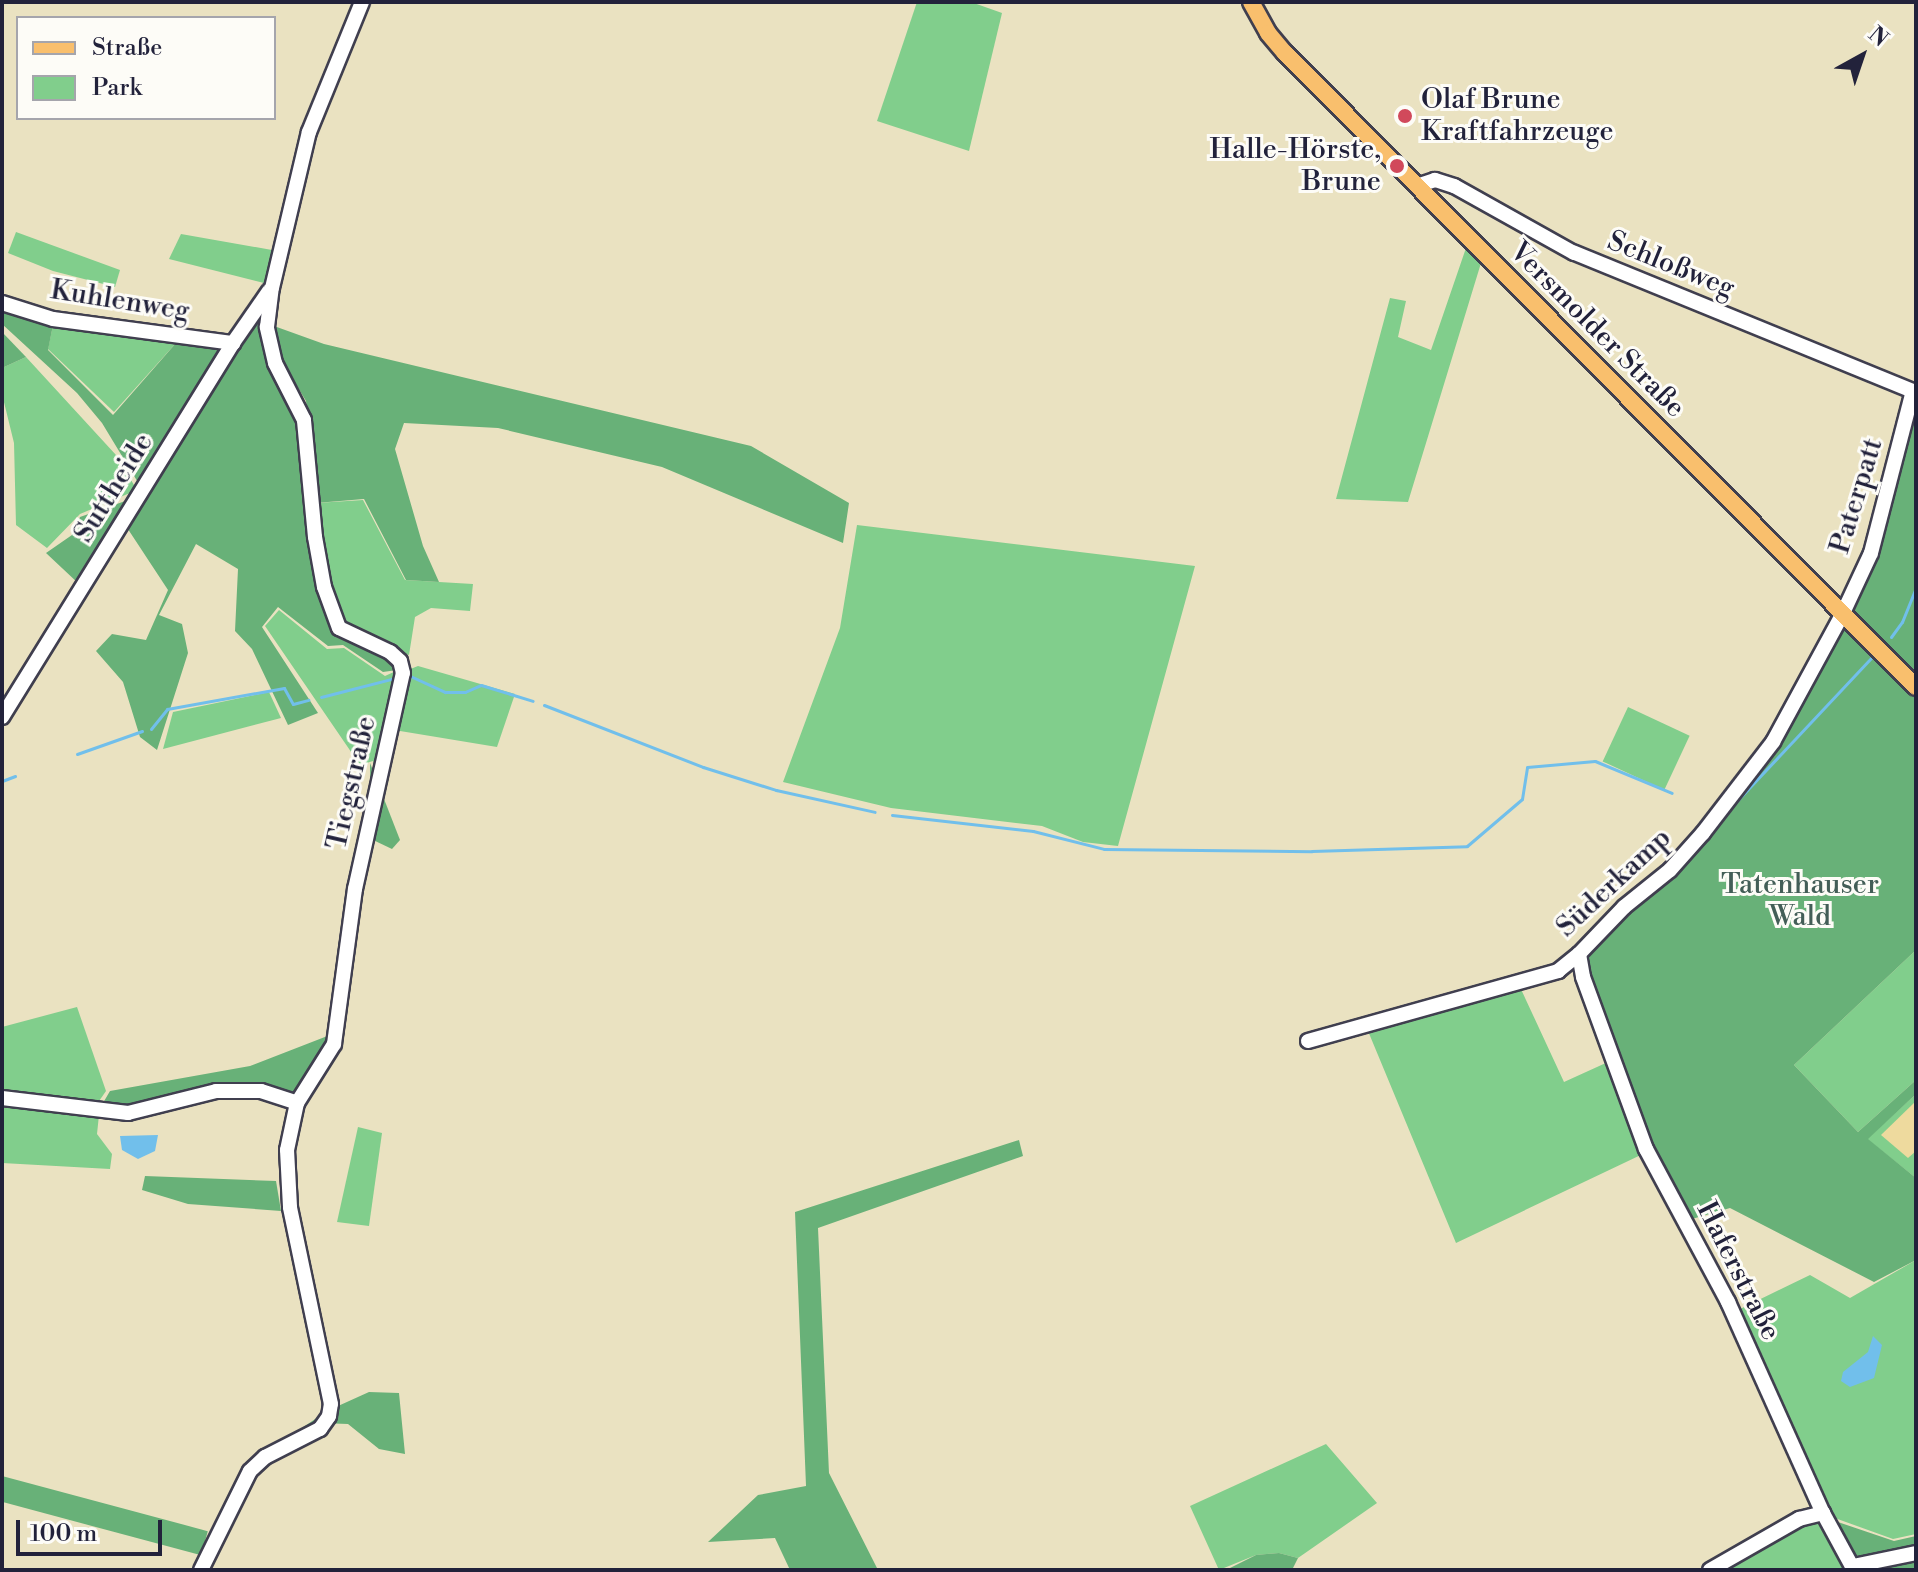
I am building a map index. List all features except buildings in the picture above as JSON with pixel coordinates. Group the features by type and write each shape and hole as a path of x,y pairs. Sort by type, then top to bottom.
{"main road":[{"name":"Versmolder Straße","path":"1251,2 1285,53 1916,687"}],"street":[{"name":"Tiegstraße","path":"201,1570 250,1471 265,1457 320,1429 329,1416 327,1376 290,1207 287,1150 297,1103 334,1044 355,889 403,673 400,661 390,652 339,628 324,587 315,537 304,420 268,343 272,288 309,132 362,2"},
{"name":"Schloßweg","path":"1417,186 1435,180 1454,186 1574,253 1913,391"},
{"name":"Suttheide","path":"2,717 233,343 272,288"},
{"name":"Kuhlenweg","path":"2,303 53,319 233,343"},
{"name":"Paterpatt","path":"1843,613 1871,553 1913,391"},
{"name":"Süderkamp","path":"1308,1041 1450,1004 1558,971 1579,954 1624,907 1670,870 1731,798 1773,742 1843,613"},
{"name":"Haferstraße","path":"1579,954 1588,991 1646,1149 1728,1302 1823,1513 1853,1568"},
{"path":"1558,971 1588,991"},
{"path":"2,1098 128,1113 216,1091 261,1091 297,1103"},
{"path":"1710,1570 1799,1519 1823,1513"},
{"path":"1853,1568 1916,1553"}],"green space":[{"path":"917,2 971,2 1002,13 969,151 877,121"},
{"path":"16,232 120,270 115,287 53,271 8,253"},
{"path":"181,234 272,250 277,254 268,284 169,259"},
{"path":"1466,248 1481,263 1408,502 1336,499 1390,298 1406,301 1398,337 1431,350"},
{"path":"262,305 265,327 298,406 311,538 331,631 388,656 397,670 383,672 343,645 328,646 278,607 262,627 318,713 288,725 252,649 235,631 238,569 196,544 159,615 182,624 188,653 157,750 140,737 123,682 96,651 112,634 146,640 168,590 120,517 79,584 46,553 72,535 80,517 145,494 102,423 77,393 2,324 2,307 53,325 48,350 113,415 176,343 229,351"},
{"path":"53,325 176,343 114,412 48,349"},
{"path":"274,326 324,344 751,446 849,503 843,543 662,467 498,428 404,423 395,449 423,546 439,582 406,580 364,499 316,503 306,401 285,366"},
{"path":"2,332 26,357 2,368"},
{"path":"26,357 116,455 137,490 80,514 47,548 16,525 14,443 2,394 2,368"},
{"name":"Tatenhauser Wald","path":"1916,410 1916,950 1794,1065 1858,1132 1916,1080 1916,1094 1868,1139 1916,1178 1916,1260 1874,1282 1730,1208 1685,1221 1589,985 1586,953 1714,826 1840,627 1847,626 1852,615 1851,607 1877,554"},
{"path":"363,500 405,580 473,584 470,611 431,608 415,617 409,655 341,627 327,586 316,503"},
{"path":"857,525 1195,566 1118,846 1083,842 1042,826 891,808 783,782 840,628"},
{"path":"279,610 327,649 344,648 385,676 396,671 396,688 377,774 373,761 360,765 265,626"},
{"path":"418,666 515,694 497,747 394,730 408,670"},
{"path":"269,692 281,718 163,749 173,712"},
{"path":"1628,707 1690,736 1664,790 1603,761"},
{"path":"370,763 400,840 392,849 371,839"},
{"path":"1916,950 1916,1080 1858,1132 1794,1065"},
{"path":"1520,987 1564,1082 1608,1062 1645,1153 1456,1243 1368,1031"},
{"path":"77,1007 106,1091 97,1104 2,1095 2,1027"},
{"path":"330,1035 325,1050 292,1098 225,1092 158,1115 102,1117 103,1103 110,1091 250,1066"},
{"path":"1916,1094 1916,1178 1867,1139"},
{"path":"2,1104 99,1115 97,1134 112,1154 110,1169 2,1163"},
{"path":"358,1127 382,1133 369,1226 337,1222"},
{"path":"1019,1140 1023,1156 818,1228 829,1473 878,1570 790,1570 775,1538 708,1542 758,1495 806,1486 795,1212"},
{"path":"145,1176 276,1181 281,1211 188,1204 142,1190"},
{"path":"1916,1260 1916,1534 1893,1539 1832,1517 1736,1311 1810,1275 1850,1298"},
{"path":"369,1392 399,1393 405,1454 379,1449 348,1424 320,1423 265,1453 327,1411"},
{"path":"1326,1444 1377,1503 1298,1558 1279,1553 1256,1555 1219,1570 1190,1506"},
{"path":"2,1476 208,1531 201,1555 2,1502"},
{"path":"1814,1518 1824,1523 1845,1561 1841,1570 1717,1570"},
{"path":"1832,1520 1894,1541 1916,1536 1916,1570 1861,1570"},
{"path":"1279,1553 1298,1558 1292,1570 1226,1570 1256,1555"}],"sand":[{"path":"1916,1101 1916,1151 1908,1158 1881,1135"}],"water":[{"path":"158,1135 155,1151 138,1159 122,1150 120,1136"},
{"path":"1873,1336 1882,1345 1874,1378 1850,1387 1841,1381 1843,1372 1868,1352"}],"waterway":[{"path":"1891,637 1902,622 1916,588"},
{"path":"1733,805 1873,656"},
{"path":"408,675 445,692 465,692 481,685 533,701"},
{"path":"321,697 395,678"},
{"path":"151,729 167,709 284,688 293,704 308,700"},
{"path":"544,705 703,767 776,790 875,812"},
{"path":"77,754 142,731"},
{"path":"892,815 1033,831 1104,849 1312,851 1467,846 1522,799 1527,767 1595,761 1672,793"},
{"path":"2,781 15,776"}],"place":[{"name":"Olaf Brune Kraftfahrzeuge","path":"1405,116"},
{"name":"Halle-Hörste, Brune","path":"1397,166"}]}
